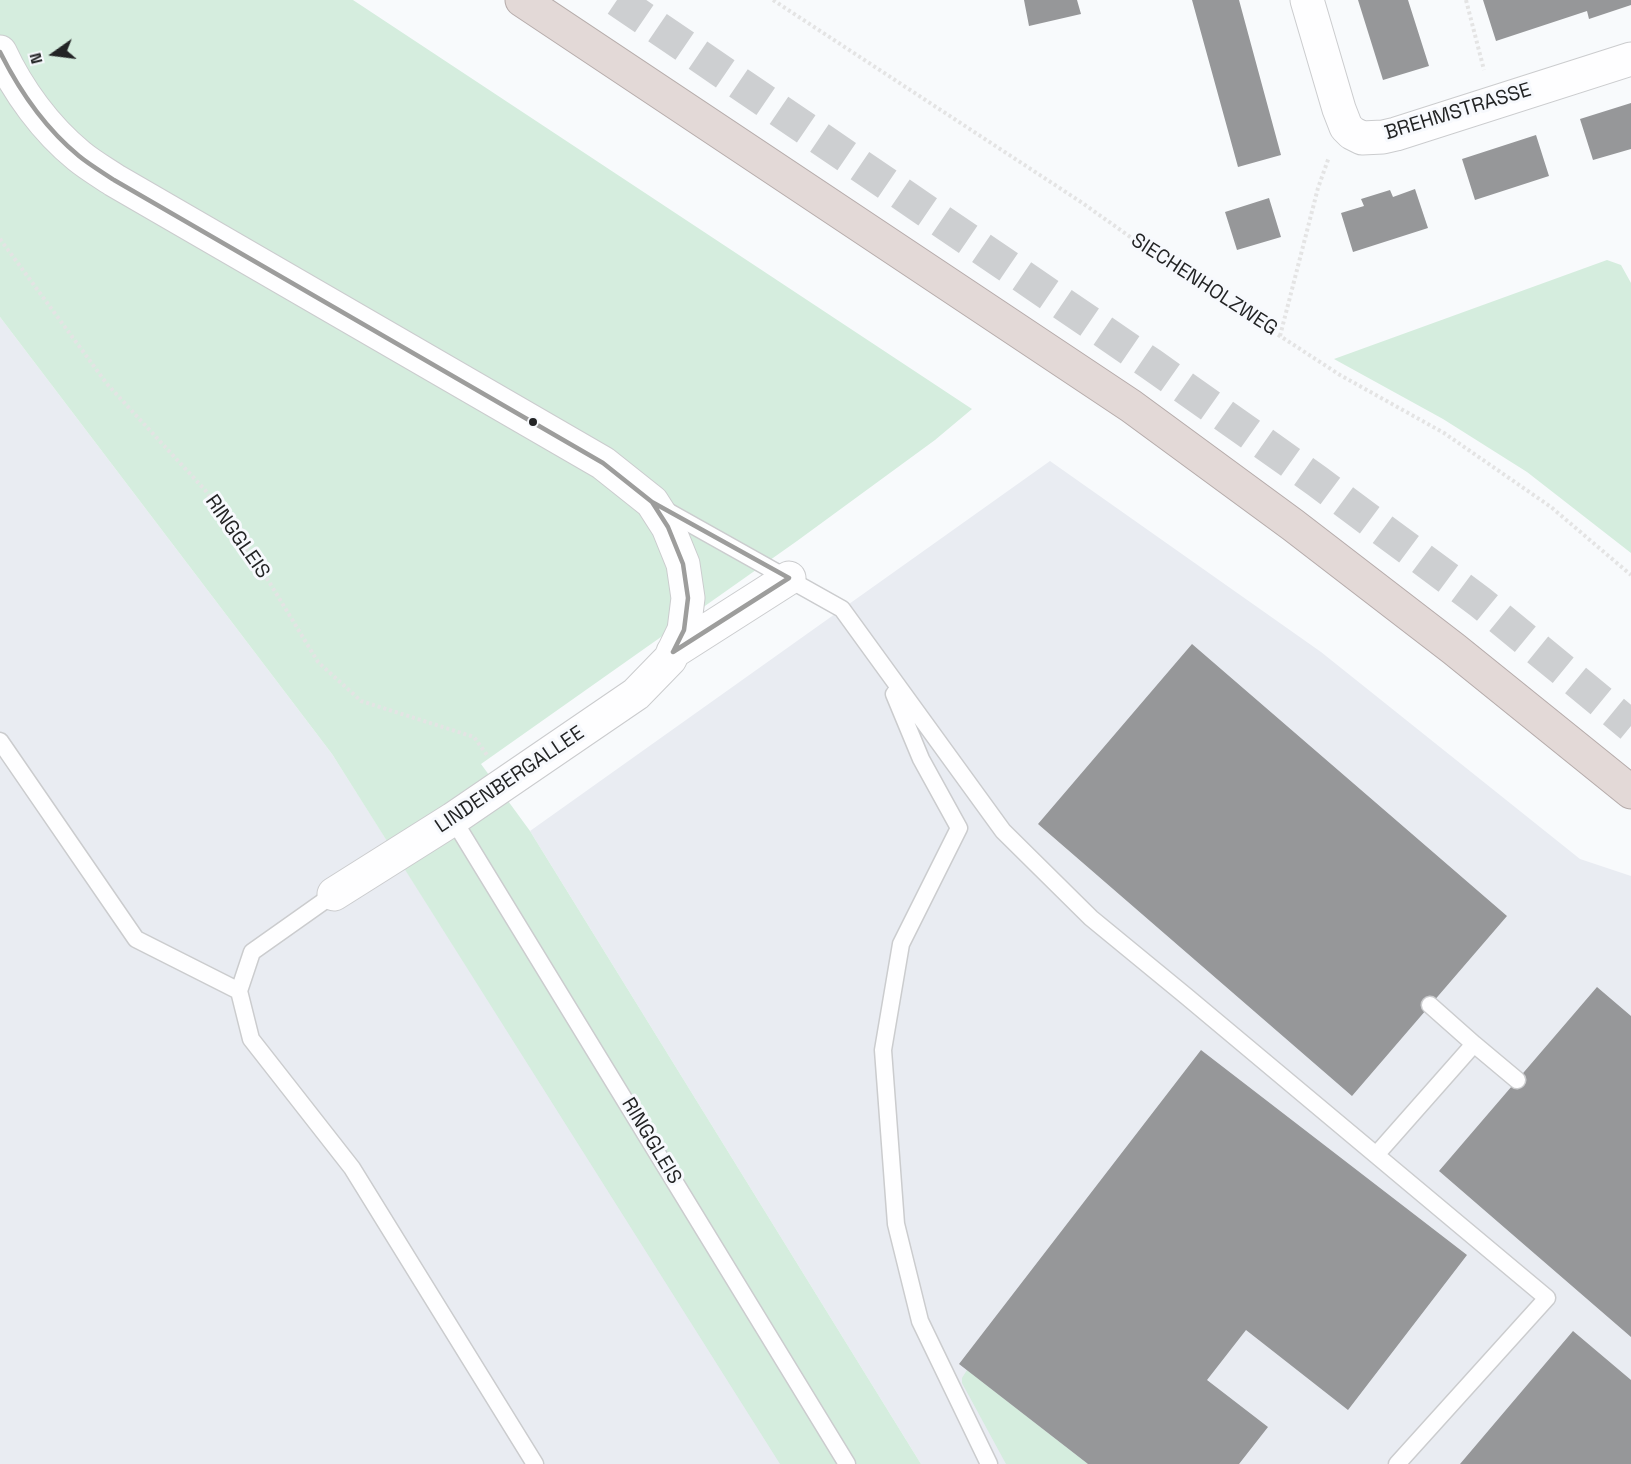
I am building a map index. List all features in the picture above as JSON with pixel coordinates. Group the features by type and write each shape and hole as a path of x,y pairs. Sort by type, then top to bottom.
{"highway":[{"path":"522,0 1131,406 1312,539 1454,649 1631,792"}],"street":[{"path":"1307,0 1346,127"},
{"name":"LINDENBERGALLEE","path":"0,52 28,101 52,130 79,156 114,180 603,463 652,502 668,527 683,564 688,598 684,630 670,659 636,694 453,819 334,894"},
{"name":"BREHMSTRASSE","path":"1346,127 1362,138 1383,137 1631,59"},
{"name":"LINDENBERGALLEE","path":"673,652 789,578"}],"lane":[{"path":"652,502 842,609 1003,831 1090,918 1547,1298 1397,1464"},
{"path":"883,666 921,759 959,828 901,944 883,1050 896,1224 920,1322 989,1464"},
{"path":"0,741 136,939 239,991"},
{"name":"RINGGLEIS","path":"453,819 847,1464"},
{"path":"334,894 252,952 239,991 251,1039 352,1168 535,1464"},
{"path":"1430,1005 1517,1080"},
{"path":"1376,1155 1474,1044"}],"path":[{"name":"SIECHENHOLZWEG","path":"773,0 1084,204 1193,282 1340,375 1443,433 1551,507 1631,575"},
{"path":"1466,0 1493,102"},
{"path":"1280,336 1322,174 1346,127"},
{"name":"RINGGLEIS","path":"0,239 107,384 205,490 268,580 318,662 361,701 474,737 508,782"}],"shaded area":[{"path":"0,317 332,754 783,1464 0,1464"},
{"path":"1050,461 1321,652 1580,859 1631,876 1631,1464 921,1464 530,831"}],"green space":[{"path":"0,0 353,0 972,409 935,440 797,541 481,764 530,831 921,1464 780,1464 332,754 0,317"},
{"path":"1607,260 1621,265 1631,283 1631,553 1527,472 1443,419 1334,359"},
{"path":"967,1370 1088,1464 1006,1464 962,1383"}],"building":[{"path":"1024,0 1077,0 1081,14 1029,26"},
{"path":"1192,0 1239,0 1281,155 1238,167"},
{"path":"1358,0 1408,0 1429,66 1383,80"},
{"path":"1483,0 1631,0 1631,5 1589,19 1587,11 1496,41"},
{"path":"1631,103 1631,149 1593,160 1580,119"},
{"path":"1536,135 1549,176 1475,200 1462,159"},
{"path":"1415,189 1428,228 1353,252 1341,213 1364,206 1361,199 1390,190 1393,197"},
{"path":"1269,198 1281,237 1237,250 1225,212"},
{"path":"1192,644 1507,916 1352,1096 1038,824"},
{"path":"1597,987 1631,1016 1631,1337 1439,1171"},
{"path":"1201,1050 1467,1255 1348,1410 1246,1330 1207,1380 1268,1427 1239,1464 1088,1464 959,1364"},
{"path":"1573,1331 1631,1380 1631,1464 1460,1464"}],"tunnel":[{"path":"617,0 1151,364 1317,481 1480,602 1631,726"}],"transit line":[{"path":"0,52 16,81 44,121 55,134 92,165 114,180 603,463 652,502 668,527 683,564 688,598 684,630 673,652"},
{"path":"652,502 789,578 673,652"}]}
